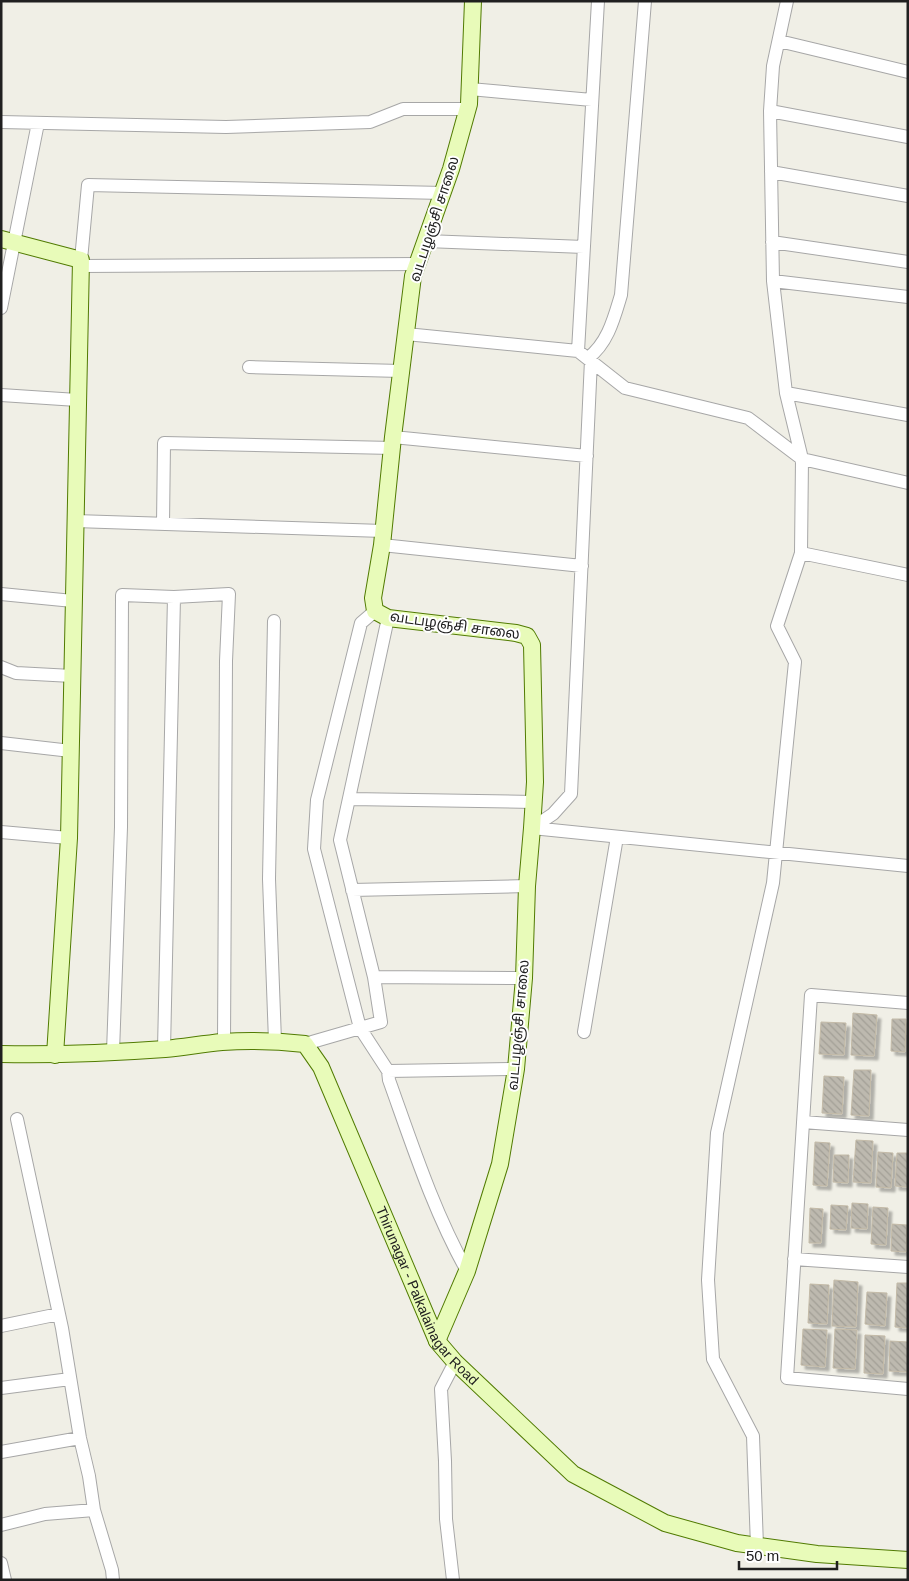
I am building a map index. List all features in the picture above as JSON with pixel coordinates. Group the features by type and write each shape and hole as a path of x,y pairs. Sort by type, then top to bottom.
{"street":[{"name":"வடபழஞ்சி சாலை","path":"437,1341 466,1271 500,1164 516,1068 524,978 527,886 533,802 532,645 527,636 516,632 381,614 373,598 383,538 413,276 451,169 467,109 470,89 473,1"},
{"path":"532,828 553,814 571,794 587,456 584,247 598,1"},
{"path":"406,334 586,356 594,353 611,328 621,295 645,1"},
{"path":"757,1546 753,1436 713,1359 708,1280 717,1133 772,883 776,853 795,662 777,626 802,553 802,459 786,393 773,281 770,110 773,66 787,1"},
{"path":"779,41 908,72"},
{"path":"470,89 592,100"},
{"path":"1,122 226,127 370,122 403,110 467,109"},
{"path":"770,110 908,138"},
{"path":"1,308 8,241 38,123"},
{"path":"771,172 908,196"},
{"path":"55,1055 69,838 77,400 81,263 88,184 443,192"},
{"path":"8,241 81,263 418,264"},
{"path":"426,241 584,247"},
{"path":"772,242 908,262"},
{"path":"773,281 908,297"},
{"path":"586,356 626,388 748,418 802,459 908,483"},
{"path":"249,367 401,371"},
{"path":"786,393 908,415"},
{"path":"1,395 77,400"},
{"path":"162,524 164,443 393,442 587,456"},
{"path":"75,521 162,524 383,538 582,566"},
{"path":"802,553 908,575"},
{"path":"1,594 73,602"},
{"path":"113,1052 121,827 122,595 174,597 229,594 226,671 224,1042"},
{"path":"164,1049 174,597"},
{"path":"1,1054 55,1055 113,1052 164,1049 224,1042 275,1041 305,1044 381,1022 374,977 340,840 350,799 381,614"},
{"path":"381,614 361,623 317,800 314,849 360,1028 388,1071 389,1080 432,1197 451,1243 466,1271"},
{"path":"274,620 269,880 275,1041"},
{"path":"1,667 16,673 72,676"},
{"path":"1,743 71,751"},
{"path":"350,799 533,802"},
{"path":"532,828 908,866"},
{"path":"1,832 69,838"},
{"path":"584,1032 617,837"},
{"path":"352,890 527,886"},
{"path":"374,977 524,978"},
{"path":"908,1003 810,995 787,1378 908,1389"},
{"name":"Thirunagar - Palkalainagar Road","path":"305,1044 322,1067 437,1341 455,1362 572,1474 665,1523 737,1543 817,1554 908,1560"},
{"path":"388,1071 516,1068"},
{"path":"17,1119 59,1314 94,1510 112,1570 113,1580"},
{"path":"803,1122 908,1130"},
{"path":"794,1259 908,1267"},
{"path":"1,1326 59,1314"},
{"path":"453,1580 446,1519 441,1390 455,1362"},
{"path":"1,1388 70,1379"},
{"path":"1,1452 80,1438"},
{"path":"1,1525 45,1514 94,1510"},
{"path":"1,1563 5,1580"}],"building":[{"path":"853,1013 877,1015 874,1056 851,1055"},
{"path":"892,1019 906,1019 905,1052 891,1051"},
{"path":"821,1022 846,1023 844,1055 819,1054"},
{"path":"854,1070 871,1070 869,1116 851,1115"},
{"path":"824,1076 844,1077 842,1114 822,1113"},
{"path":"856,1140 873,1141 871,1183 853,1182"},
{"path":"815,1142 830,1143 827,1186 813,1185"},
{"path":"878,1152 893,1153 891,1188 876,1187"},
{"path":"897,1153 908,1153 908,1187 895,1186"},
{"path":"834,1155 849,1155 848,1183 833,1182"},
{"path":"852,1203 868,1204 867,1229 851,1228"},
{"path":"831,1205 848,1206 846,1230 830,1229"},
{"path":"873,1207 888,1208 886,1245 871,1244"},
{"path":"810,1208 823,1209 821,1243 809,1243"},
{"path":"892,1224 907,1225 906,1252 891,1251"},
{"path":"834,1280 858,1282 856,1327 832,1326"},
{"path":"897,1283 908,1283 908,1328 895,1327"},
{"path":"810,1284 829,1285 827,1324 808,1323"},
{"path":"867,1292 887,1293 885,1326 865,1324"},
{"path":"803,1329 827,1330 825,1367 801,1365"},
{"path":"835,1329 857,1330 855,1369 833,1368"},
{"path":"865,1335 885,1336 883,1374 864,1373"},
{"path":"890,1341 908,1342 908,1372 889,1371"}]}
